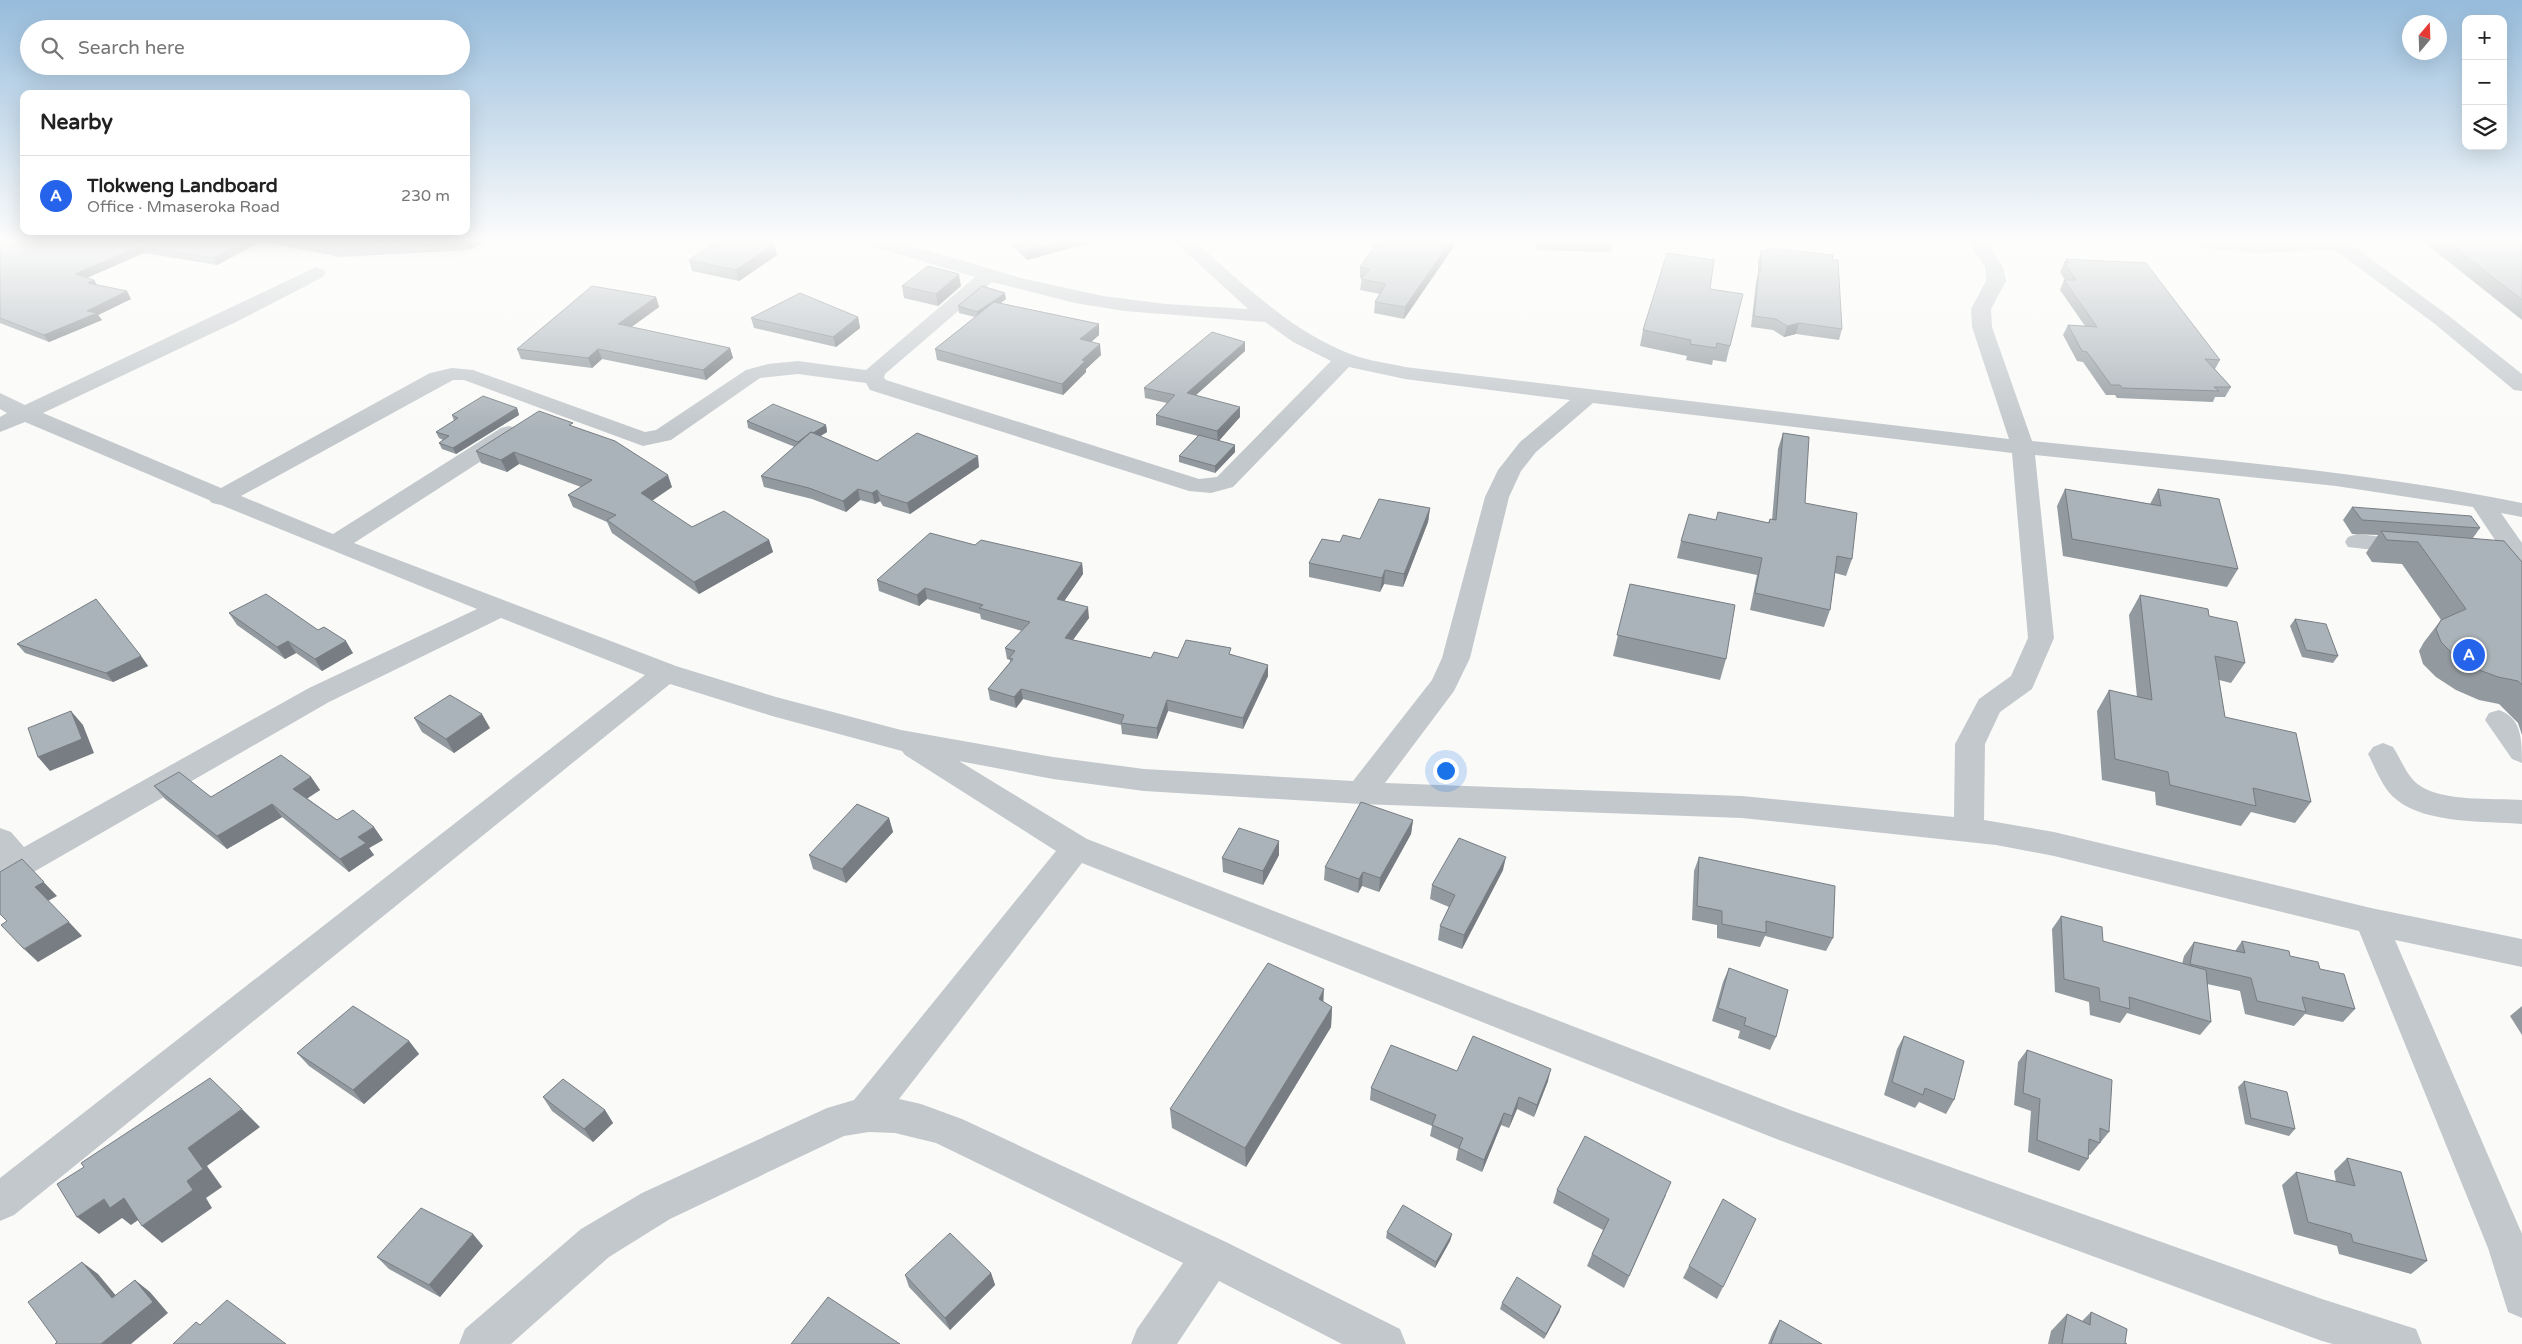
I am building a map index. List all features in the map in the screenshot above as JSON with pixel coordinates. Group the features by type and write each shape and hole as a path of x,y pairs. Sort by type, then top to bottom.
{"street":[{"path":"12,420 255,305"},
{"path":"873,378 876,372 954,305"},
{"path":"1122,305 1270,316"},
{"path":"1257,305 1297,335 1346,359 1405,373 2023,447 2314,477 2480,500 2522,510"},
{"path":"1969,830 1970,744 1989,706 2022,682 2041,638 2023,447 1982,327 1981,309 1983,305"},
{"path":"2421,305 2522,385"},
{"path":"220,498 445,376 466,374 636,438 651,438 663,435 753,374 764,370 797,366 873,378 878,385 1197,486 1211,486 1225,482 1346,359"},
{"path":"1361,793 1444,684 1456,658 1497,497 1510,470 1528,447 1588,396"},
{"path":"0,400 12,420 220,498 666,673 772,706 901,740 1098,775 1144,780 1361,793 1742,807 1969,830 2054,844 2371,921 2522,953"},
{"path":"335,544 551,406"},
{"path":"2480,500 2520,556"},
{"path":"2357,542 2433,548"},
{"path":"2461,551 2520,556"},
{"path":"0,840 10,870 320,695 499,608"},
{"path":"0,1202 666,673"},
{"path":"2499,720 2522,752"},
{"path":"901,740 1076,848 1792,1128 2313,1316 2401,1344"},
{"path":"2383,754 2402,786 2417,798 2447,805 2522,812"},
{"path":"866,1114 1076,848"},
{"path":"2371,921 2515,1250 2522,1298"},
{"path":"480,1344 595,1243 656,1206 840,1120 866,1114 894,1114 922,1120 1212,1256 1385,1344"},
{"path":"1152,1344 1212,1256"}],"building":[{"path":"0,305 100,305 87,311 97,313 44,335 0,318"},
{"path":"570,305 645,305 618,324 730,348 703,370 598,349 588,358 517,349"},
{"path":"777,305 828,305 858,317 833,337 751,318"},
{"path":"960,305 988,305 977,312 958,306"},
{"path":"991,305 1007,305 1099,324 1080,339 1100,344 1082,360 1085,361 1062,384 935,349"},
{"path":"1391,305 1407,305 1405,307"},
{"path":"1651,305 1740,305 1730,346 1717,343 1716,348 1690,344 1691,340 1643,330"},
{"path":"1755,305 1841,305 1842,329 1799,323 1787,326 1776,319 1754,316"},
{"path":"2081,305 2178,305 2220,360 2205,359 2231,387 2214,387 2219,391 2122,388 2120,385 2111,385 2087,352 2082,351 2068,325 2097,327"},
{"path":"1212,332 1245,342 1187,393 1240,407 1217,431 1156,415 1175,395 1144,388"},
{"path":"483,396 517,408 453,448 439,443 449,436 436,432 458,418 452,415"},
{"path":"773,404 826,425 813,433 811,432 798,442 747,421"},
{"path":"539,411 573,423 569,425 615,441 668,475 641,493 692,527 724,511 769,540 694,582 607,520 616,515 568,495 592,480 514,452 501,460 476,451"},
{"path":"811,432 877,461 917,433 978,456 907,503 881,495 877,490 872,493 858,489 843,501 809,488 761,476"},
{"path":"1783,433 1809,437 1805,503 1857,513 1852,559 1837,556 1830,610 1755,593 1762,558 1681,541 1689,514 1716,520 1718,512 1769,523 1770,519 1776,520"},
{"path":"1199,435 1235,445 1215,466 1179,456"},
{"path":"2065,489 2161,506 2158,489 2219,499 2238,569 2072,539"},
{"path":"1379,499 1430,508 1404,574 1385,570 1382,578 1309,563 1322,539 1340,542 1343,535 1360,539"},
{"path":"2352,507 2471,516 2480,528 2362,520"},
{"path":"2381,531 2504,541 2522,562 2522,685 2518,681 2498,677 2474,668 2454,655 2441,642 2436,629 2441,620 2466,609 2418,542 2387,540"},
{"path":"930,533 975,545 981,540 1082,563 1057,599 1088,607 1065,638 1151,658 1154,652 1178,658 1186,640 1231,648 1229,654 1268,665 1243,718 1167,700 1157,728 1121,723 1124,715 1021,689 1014,697 988,689 1013,659 1009,658 1015,651 1005,648 1030,622 979,608 983,605 925,588 917,595 877,580"},
{"path":"1630,584 1735,605 1726,659 1617,635"},
{"path":"266,594 318,630 324,627 346,641 315,659 288,641 277,647 229,613"},
{"path":"2140,595 2208,609 2209,616 2237,622 2245,663 2215,656 2225,717 2296,733 2311,802 2253,788 2256,806 2170,785 2168,772 2115,759 2109,690 2152,700"},
{"path":"96,599 141,656 106,673 17,644"},
{"path":"2295,619 2326,624 2338,656 2306,650"},
{"path":"450,695 482,714 446,739 414,718"},
{"path":"71,711 82,739 38,757 28,728"},
{"path":"281,755 311,777 293,789 337,820 353,810 374,827 358,837 366,843 340,859 272,804 217,836 154,786 179,772 211,797"},
{"path":"1361,802 1413,820 1380,878 1363,872 1359,879 1325,867"},
{"path":"857,804 889,818 842,869 809,855"},
{"path":"1239,828 1279,841 1263,871 1222,858"},
{"path":"1459,838 1506,857 1464,935 1440,926 1455,895 1432,885"},
{"path":"1699,857 1835,886 1833,938 1766,921 1766,933 1722,924 1722,911 1697,906"},
{"path":"22,859 44,882 35,887 69,922 24,949 1,925 7,921 0,914 0,872"},
{"path":"2061,916 2102,927 2103,941 2206,970 2211,1022 2129,997 2130,1009 2100,1001 2099,988 2064,979"},
{"path":"2242,941 2289,951 2290,956 2318,962 2320,969 2344,974 2355,1009 2302,997 2306,1012 2257,1001 2251,978 2190,964 2194,942 2245,953"},
{"path":"1268,963 1324,989 1319,999 1332,1007 1245,1148 1170,1109"},
{"path":"1729,968 1788,990 1776,1037 1744,1025 1746,1018 1718,1008"},
{"path":"353,1006 409,1041 353,1090 297,1053"},
{"path":"1473,1036 1551,1069 1537,1105 1519,1097 1512,1116 1504,1113 1484,1160 1459,1148 1463,1138 1432,1125 1436,1115 1371,1088 1391,1045 1457,1071"},
{"path":"1904,1036 1964,1061 1954,1100 1925,1088 1923,1095 1892,1082"},
{"path":"2027,1050 2112,1080 2109,1132 2100,1128 2100,1143 2089,1139 2088,1159 2037,1140 2040,1099 2023,1093"},
{"path":"210,1078 242,1109 188,1148 203,1169 187,1181 193,1190 142,1226 124,1198 110,1208 104,1199 77,1217 57,1184 84,1167 81,1163"},
{"path":"563,1079 605,1110 584,1129 543,1097"},
{"path":"2244,1081 2287,1092 2295,1129 2251,1118"},
{"path":"1585,1136 1671,1182 1629,1276 1592,1254 1609,1219 1557,1190"},
{"path":"2347,1158 2401,1172 2427,1261 2353,1242 2351,1234 2308,1222 2296,1172 2355,1186"},
{"path":"1723,1199 1756,1219 1723,1287 1689,1266"},
{"path":"1403,1205 1452,1234 1436,1262 1387,1232"},
{"path":"421,1208 473,1234 429,1285 377,1257"},
{"path":"950,1233 991,1273 945,1318 905,1275"},
{"path":"82,1262 112,1298 135,1280 153,1302 101,1344 55,1344 57,1342 28,1302"},
{"path":"1517,1277 1561,1306 1546,1334 1502,1303"},
{"path":"828,1297 900,1344 791,1344"},
{"path":"227,1300 286,1344 173,1344 196,1322 200,1325"},
{"path":"2091,1312 2127,1329 2125,1343 2127,1344 2062,1344 2067,1314 2090,1325"},
{"path":"1780,1320 1822,1344 1771,1344"}],"place":[{"name":"Tlokweng Landboard","path":"2469,655"}]}
